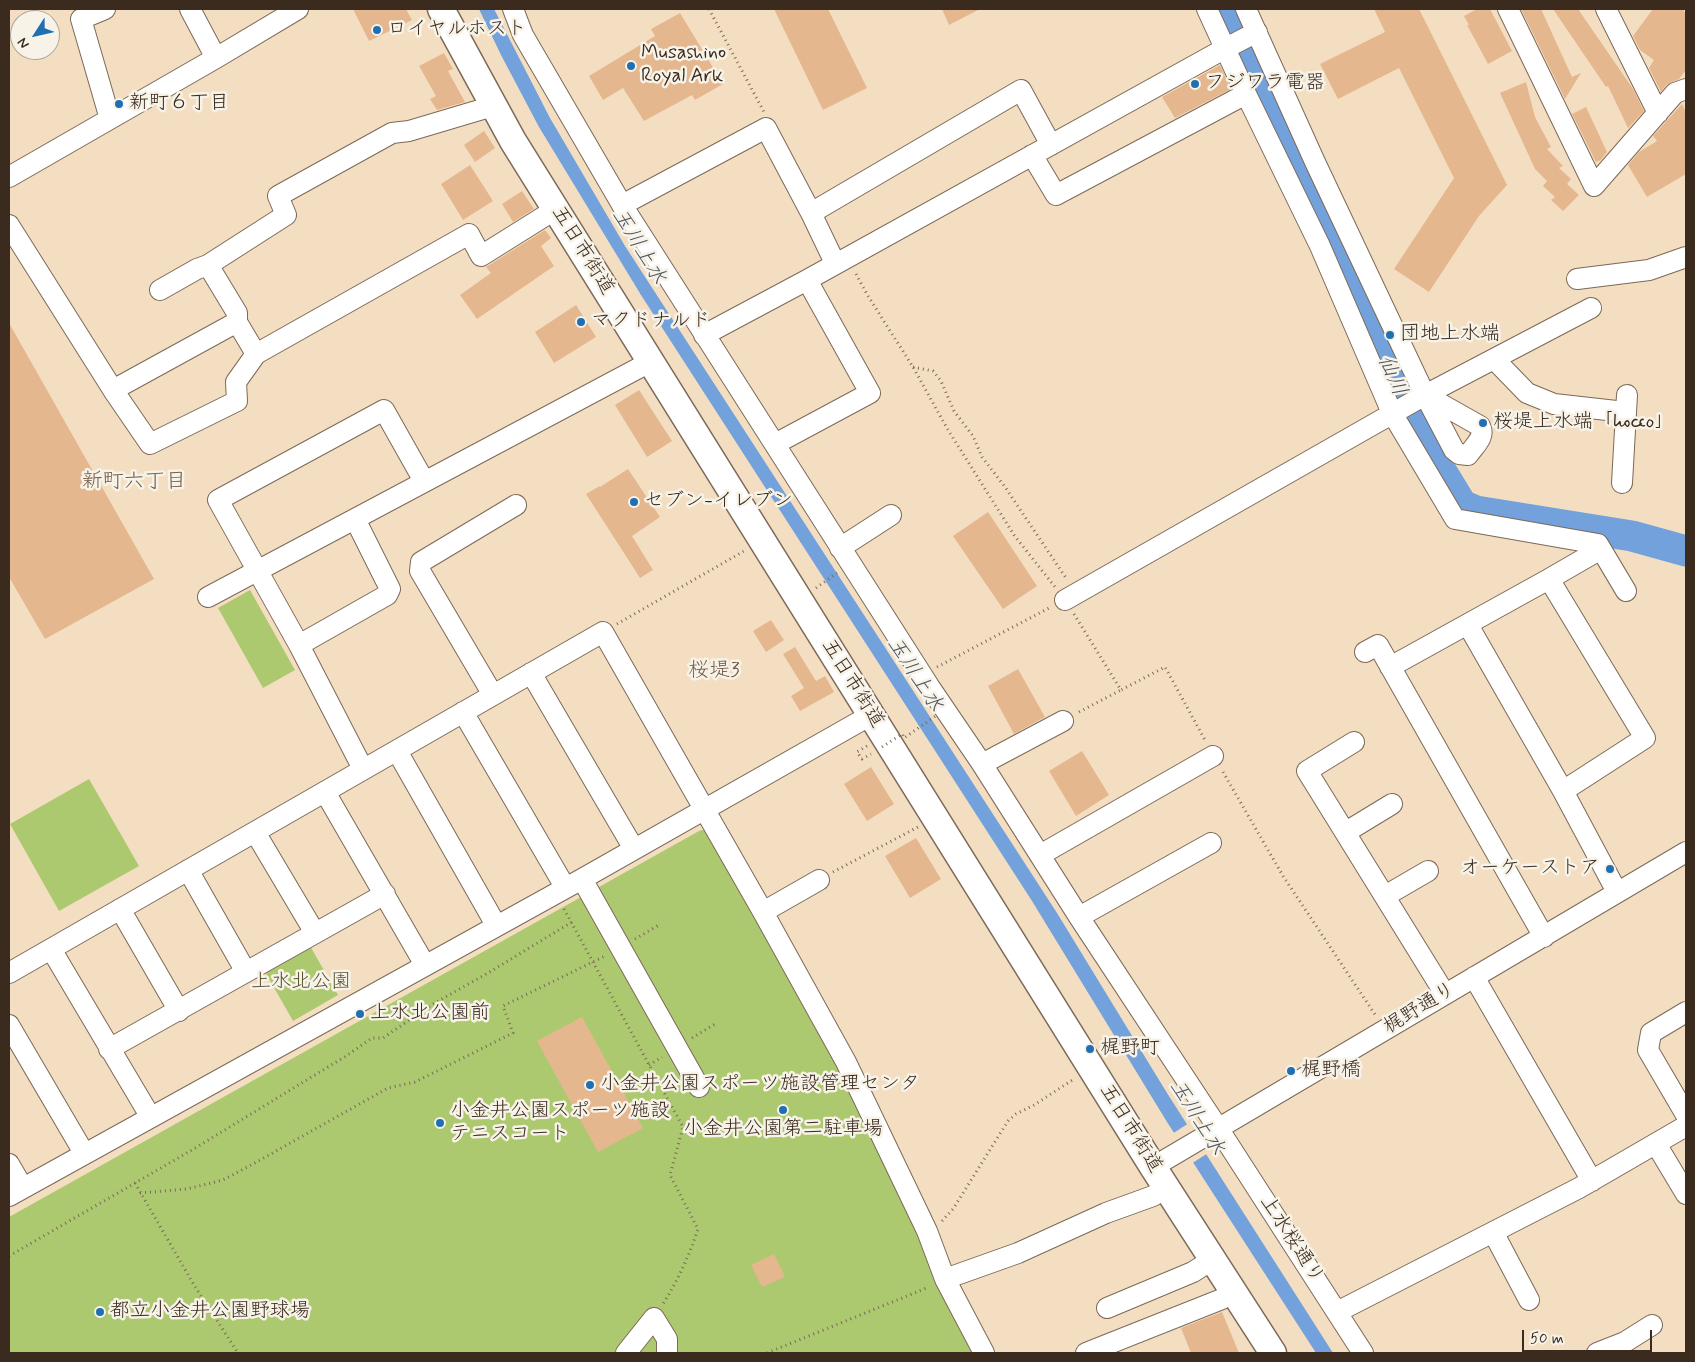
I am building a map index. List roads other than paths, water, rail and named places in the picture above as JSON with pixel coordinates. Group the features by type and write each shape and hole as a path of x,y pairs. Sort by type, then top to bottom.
{"main road":[{"name":"五日市街道","path":"441,9 513,141 934,818 1273,1353"}],"street":[{"path":"105,9 81,18 110,119"},
{"path":"190,9 216,58"},
{"path":"9,177 298,9"},
{"name":"上水桜通り","path":"513,9 523,35 622,205 704,335 929,686 982,764 1213,1131 1363,1353"},
{"path":"1207,9 1224,49 1320,246 1392,412 1455,518 1598,544 1626,591"},
{"path":"1246,9 1258,32 1420,397"},
{"path":"1508,9 1594,186 1675,93 1686,89"},
{"path":"1606,9 1658,112"},
{"path":"704,335 1258,32"},
{"path":"811,213 1021,90 1051,145"},
{"path":"1032,155 1056,195 1246,94"},
{"path":"160,290 197,269 208,265 286,215 278,196 392,132 409,131 494,106"},
{"path":"622,205 766,128 811,213 841,260"},
{"path":"9,225 113,390 150,444 237,401 236,382 256,354 469,234 480,256 556,210"},
{"path":"1577,280 1649,270 1686,257"},
{"path":"208,265 237,313 238,322 256,354"},
{"path":"775,444 870,393 807,280"},
{"path":"1070,597 1392,412 1591,308"},
{"path":"113,390 238,322"},
{"path":"1494,359 1527,393 1554,404 1626,403 1621,483"},
{"path":"208,597 650,362"},
{"path":"364,769 299,645 218,500 384,410 424,481"},
{"path":"493,695 420,571 421,562 516,505"},
{"path":"840,548 891,515"},
{"path":"299,645 387,596 390,589 355,519"},
{"path":"1390,667 1601,549"},
{"path":"1550,579 1645,738 1562,791"},
{"path":"1468,624 1617,892"},
{"path":"9,973 603,632 763,912 846,1062 927,1230 945,1279 984,1353"},
{"path":"1366,652 1378,645 1544,936"},
{"path":"532,673 634,849"},
{"path":"463,712 567,886 699,1087"},
{"path":"9,1164 16,1192 634,849 871,715"},
{"path":"982,764 1063,721"},
{"path":"1354,742 1307,771 1445,994"},
{"path":"397,751 496,925"},
{"path":"1040,855 1213,756"},
{"path":"325,792 426,965"},
{"path":"1346,832 1392,804"},
{"path":"255,832 315,933"},
{"path":"1078,917 1211,843"},
{"name":"梶野通り","path":"945,1279 1018,1253 1106,1213 1153,1196 1160,1177 1177,1153 1686,852"},
{"path":"188,870 246,972"},
{"path":"1385,896 1428,871"},
{"path":"763,912 819,880"},
{"path":"110,1049 385,894"},
{"path":"120,909 179,1011"},
{"path":"51,949 150,1116"},
{"path":"1474,977 1592,1181"},
{"path":"1686,1012 1651,1032 1648,1050 1686,1115"},
{"path":"9,1025 84,1153"},
{"path":"1337,1312 1592,1181 1686,1126"},
{"path":"1656,1144 1686,1194"},
{"path":"1493,1232 1529,1300"},
{"path":"1107,1308 1193,1272 1213,1259"},
{"path":"1086,1353 1222,1299 1233,1291"},
{"path":"626,1353 654,1318 667,1339 667,1353"},
{"path":"1597,1353 1625,1342 1652,1324"}],"water":[{"path":"479,9 494,9 550,118 625,246 1057,913 1167,1093 1333,1353 1316,1353 1167,1122 1032,901 641,295 539,127"}],"waterway":[{"name":"仙川","path":"1217,9 1297,169 1412,423 1462,505 1476,511 1632,536 1686,551"}],"place":[{"name":"ロイヤルホスト","path":"377,30"},
{"name":"Musashino Royal Ark","path":"631,66"},
{"name":"フジワラ電器","path":"1195,84"},
{"name":"新町６丁目","path":"119,104"},
{"name":"マクドナルド","path":"581,322"},
{"name":"団地上水端","path":"1390,335"},
{"name":"桜堤上水端「hocco」","path":"1483,423"},
{"name":"セブン-イレブン","path":"634,502"},
{"name":"オーケーストア","path":"1610,869"},
{"name":"上水北公園前","path":"360,1014"},
{"name":"梶野町","path":"1090,1049"},
{"name":"梶野橋","path":"1291,1071"},
{"name":"小金井公園スポーツ施設管理センタ","path":"590,1085"},
{"name":"小金井公園第二駐車場","path":"783,1110"},
{"name":"小金井公園スポーツ施設 テニスコート","path":"440,1123"},
{"name":"都立小金井公園野球場","path":"100,1312"}],"district":[{"name":"新町六丁目","path":"134,483"},
{"name":"桜堤3","path":"714,672"}],"water label":[{"name":"玉川上水","path":"638,247"},
{"name":"玉川上水","path":"914,675"},
{"name":"玉川上水","path":"1196,1118"}],"park label":[{"name":"上水北公園","path":"301,983"}]}
